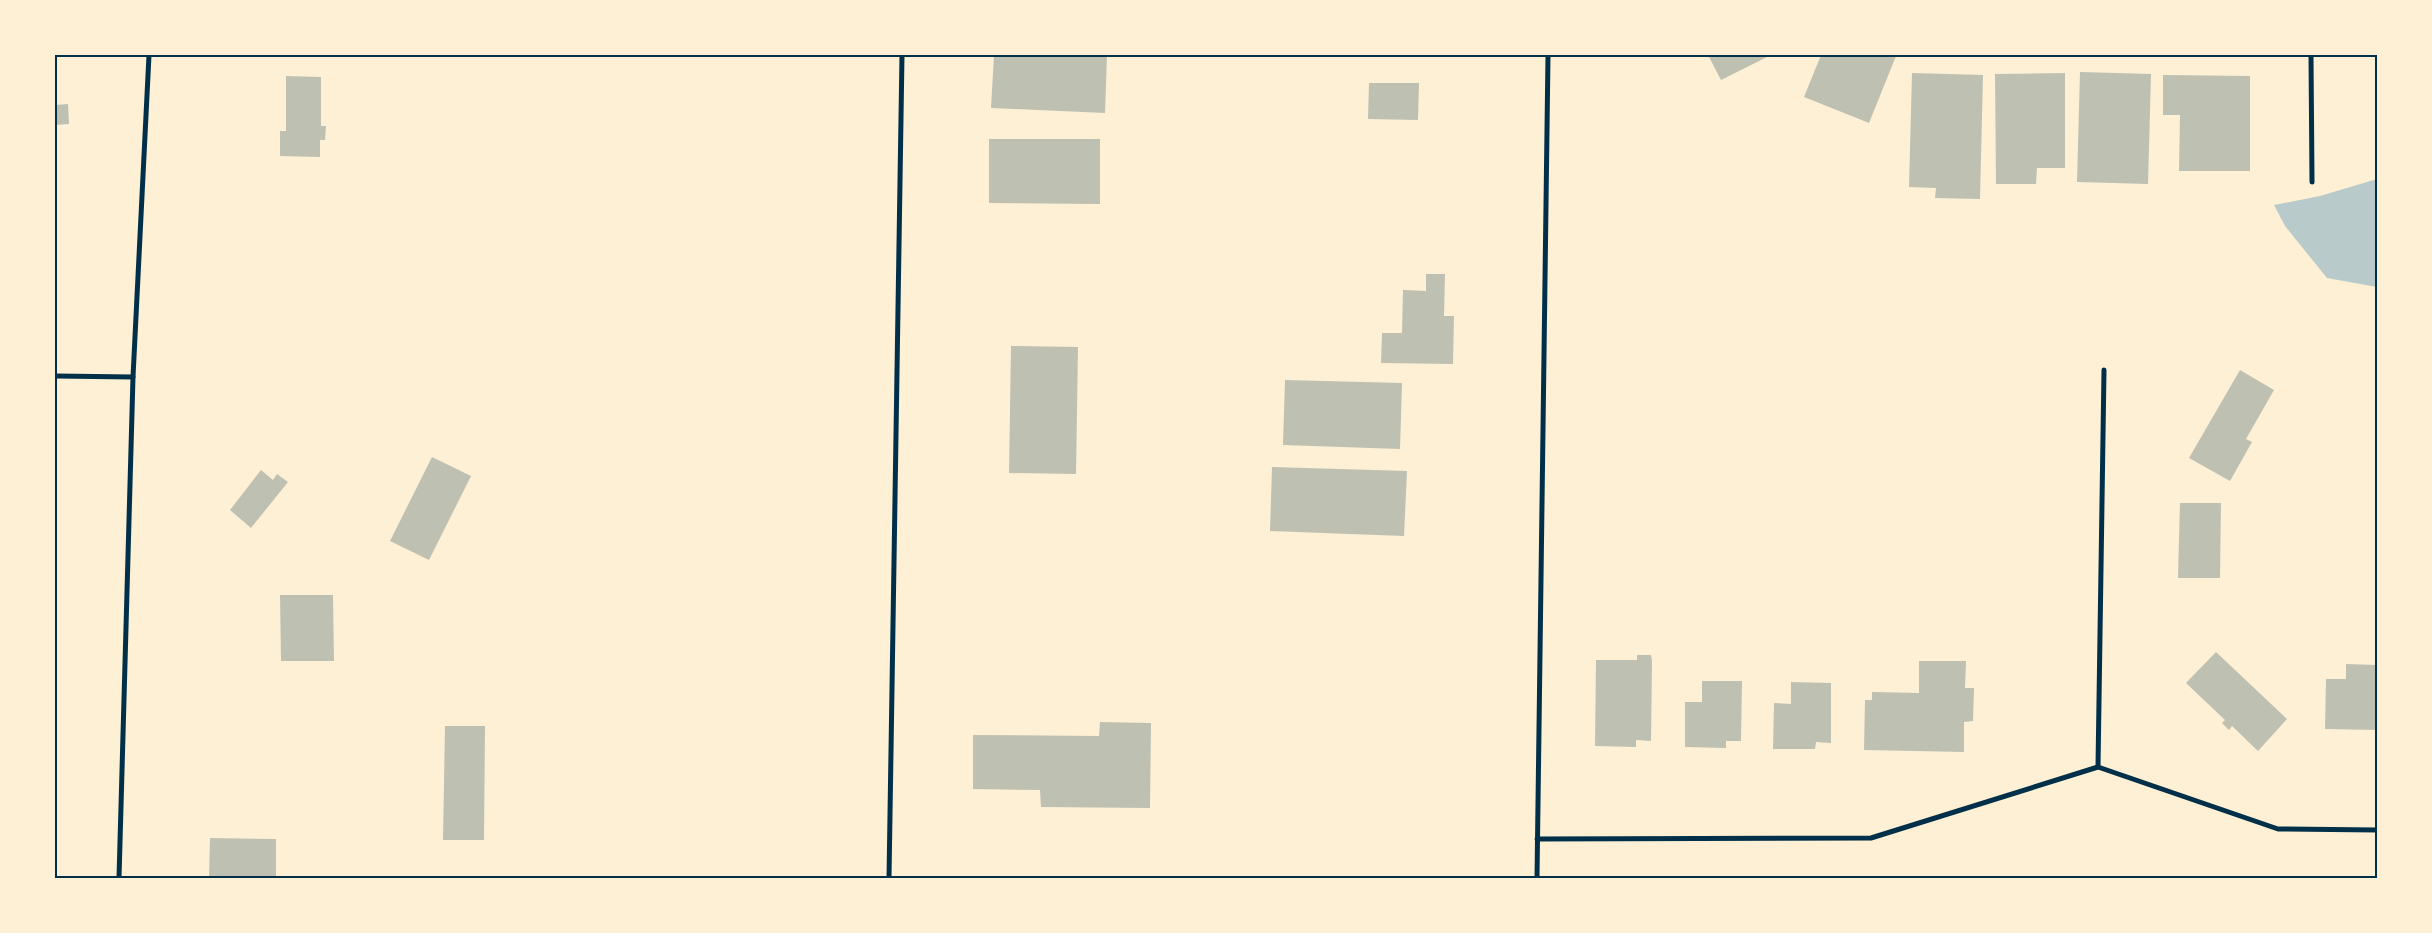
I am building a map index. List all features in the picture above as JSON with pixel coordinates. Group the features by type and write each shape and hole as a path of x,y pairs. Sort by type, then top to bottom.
{"street":[{"path":"119,878 133,377 149,55"},
{"path":"889,878 902,55"},
{"path":"1536,878 1548,55"},
{"path":"2311,55 2312,182"},
{"path":"2098,767 2104,370"},
{"path":"55,376 133,377"},
{"path":"1537,839 1871,838 2098,767 2278,829 2377,830"}],"shaded area":[{"path":"2377,179 2377,287 2327,278 2285,226 2274,205 2320,196"}],"building":[{"path":"994,55 1107,55 1105,113 991,108"},
{"path":"1708,55 1771,55 1721,80"},
{"path":"1821,55 1896,56 1869,123 1804,97"},
{"path":"2080,72 2151,74 2148,184 2077,182"},
{"path":"1912,73 1983,75 1980,199 1935,198 1936,188 1909,187"},
{"path":"2065,73 2065,168 2037,168 2036,184 1996,184 1995,74"},
{"path":"2163,75 2250,76 2250,171 2179,171 2180,115 2163,115"},
{"path":"286,76 321,77 321,126 326,126 325,140 320,140 320,157 280,156 280,131 286,131"},
{"path":"1369,83 1419,83 1418,120 1368,119"},
{"path":"68,104 69,124 55,125 55,105"},
{"path":"989,139 1100,139 1100,204 989,203"},
{"path":"1426,274 1445,274 1444,316 1454,316 1453,364 1381,363 1382,333 1402,333 1403,290 1426,291"},
{"path":"1011,346 1078,347 1076,474 1009,473"},
{"path":"2240,370 2274,390 2246,439 2252,442 2230,481 2189,458"},
{"path":"1285,380 1402,383 1400,449 1283,445"},
{"path":"432,457 471,476 429,560 390,541"},
{"path":"1272,467 1407,471 1404,536 1270,531"},
{"path":"261,470 273,480 277,474 288,482 251,528 230,510"},
{"path":"2180,503 2221,503 2220,578 2178,578"},
{"path":"280,595 333,595 334,661 281,661"},
{"path":"2216,652 2287,719 2258,751 2232,726 2229,730 2222,723 2225,720 2186,683"},
{"path":"1637,655 1651,655 1652,661 1651,741 1636,740 1636,747 1595,746 1596,660 1637,660"},
{"path":"1919,661 1966,661 1965,688 1974,688 1973,721 1964,722 1964,752 1864,750 1865,700 1872,700 1872,692 1919,693"},
{"path":"2346,664 2377,665 2377,730 2325,729 2326,679 2346,679"},
{"path":"1702,681 1742,681 1741,741 1726,741 1726,748 1685,747 1685,702 1702,702"},
{"path":"1791,682 1831,683 1831,743 1816,742 1815,749 1773,749 1774,703 1791,704"},
{"path":"1100,722 1151,723 1150,808 1041,807 1040,790 973,789 973,735 1099,736"},
{"path":"445,726 485,726 484,840 443,840"},
{"path":"210,838 276,839 276,878 209,878"}]}
